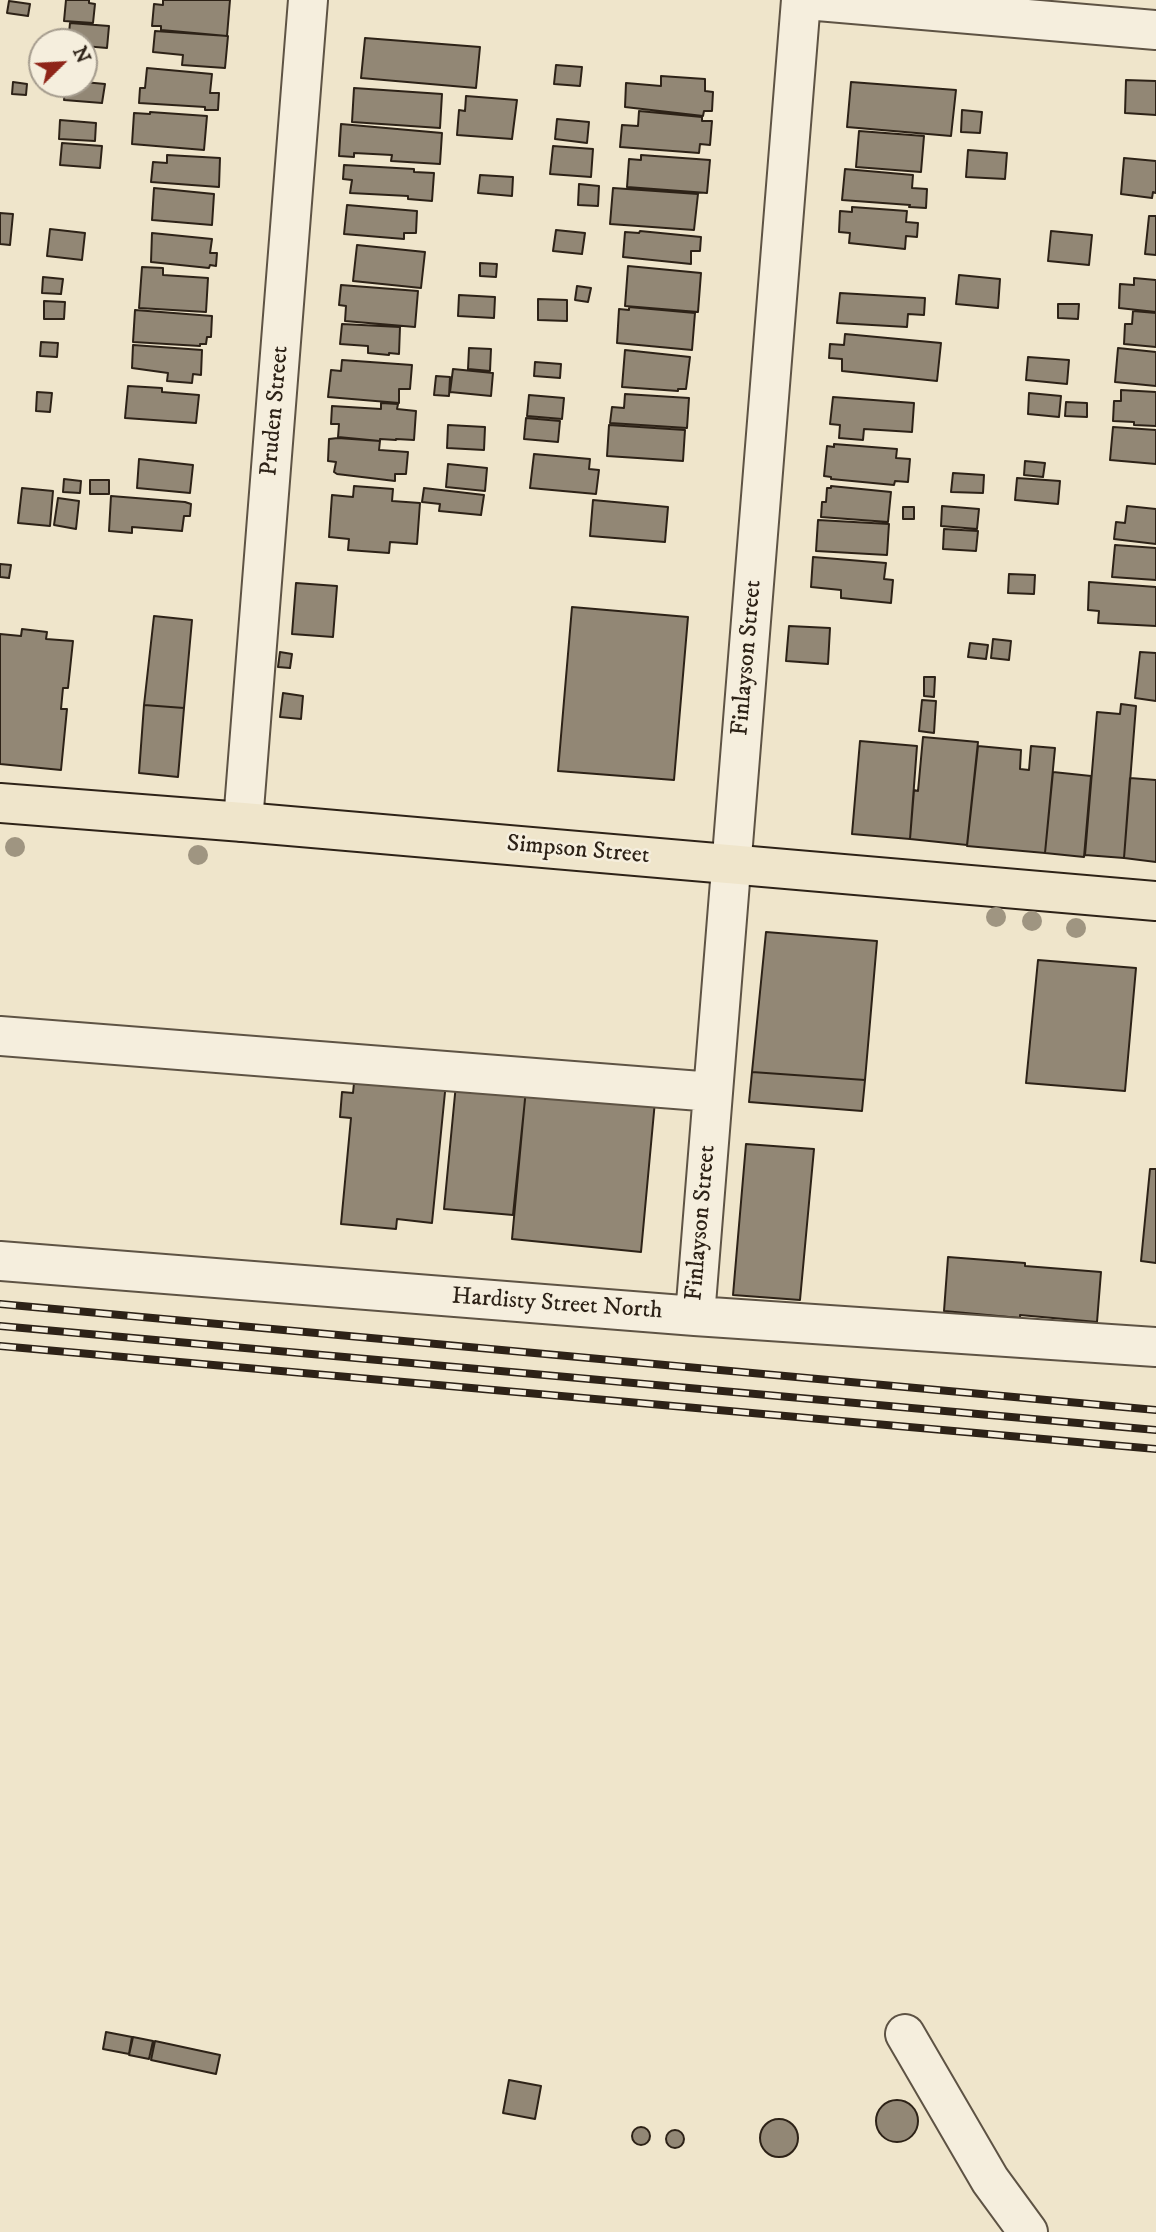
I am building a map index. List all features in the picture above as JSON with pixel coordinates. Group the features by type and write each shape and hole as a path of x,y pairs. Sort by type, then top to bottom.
{"main road":[{"name":"Simpson Street","path":"0,803 1156,901"}],"street":[{"name":"Pruden Street","path":"243,822 308,0"},
{"name":"Finlayson Street","path":"695,1315 801,0"},
{"path":"806,0 1156,30"},
{"path":"0,1036 713,1092"},
{"name":"Hardisty Street North","path":"0,1261 695,1315 1156,1347"},
{"path":"905,2034 990,2180 1028,2232"}],"building":[{"path":"66,0 89,0 89,3 95,4 93,23 64,21"},
{"path":"163,0 230,0 227,36 161,30 161,26 152,26 154,4 163,5"},
{"path":"9,1 30,4 28,16 7,13"},
{"path":"70,23 109,26 107,48 98,47 98,28 69,28"},
{"path":"155,31 228,36 225,68 182,65 183,55 153,52"},
{"path":"365,38 480,47 476,88 361,78"},
{"path":"556,65 582,67 580,86 554,84"},
{"path":"147,68 212,74 210,93 219,93 218,110 139,103 140,88 145,88"},
{"path":"661,76 705,79 705,91 713,92 712,111 704,111 703,116 625,107 626,83 661,86"},
{"path":"1126,80 1156,81 1156,115 1125,113"},
{"path":"13,82 27,84 26,95 12,94"},
{"path":"851,82 956,90 951,136 847,127"},
{"path":"98,83 105,84 102,103 64,100 98,98"},
{"path":"354,88 442,94 440,128 352,122"},
{"path":"466,96 517,100 512,139 457,135 459,110 465,111"},
{"path":"962,110 982,112 980,133 961,132"},
{"path":"639,111 702,117 702,121 712,121 710,145 700,144 699,153 620,147 622,125 638,126"},
{"path":"134,113 207,116 204,150 132,144"},
{"path":"557,119 589,122 587,143 555,139"},
{"path":"60,120 96,123 95,141 59,139"},
{"path":"341,124 442,133 440,164 391,161 392,155 354,153 354,157 339,156"},
{"path":"859,131 924,136 921,172 856,167"},
{"path":"62,143 102,146 100,168 60,165"},
{"path":"553,146 593,149 591,177 550,174"},
{"path":"968,150 1007,153 1005,179 966,177"},
{"path":"167,155 220,158 219,187 151,182 153,162 167,163"},
{"path":"641,155 710,160 707,193 627,187 629,159 641,160"},
{"path":"1124,158 1156,161 1156,193 1153,192 1152,198 1121,194"},
{"path":"344,165 414,169 414,172 434,173 432,201 408,199 408,196 350,193 352,180 343,179"},
{"path":"845,169 913,175 912,188 927,189 926,208 842,200"},
{"path":"480,175 513,177 512,196 478,193"},
{"path":"579,184 599,186 598,206 578,205"},
{"path":"154,188 214,194 212,225 152,220"},
{"path":"613,188 698,194 694,230 610,224"},
{"path":"347,205 417,211 416,233 404,233 404,239 344,234"},
{"path":"852,207 907,211 906,222 918,223 917,237 906,236 905,249 849,243 850,233 839,232 840,211 852,212"},
{"path":"0,213 13,214 10,245 0,244"},
{"path":"1149,216 1156,216 1156,255 1145,254"},
{"path":"50,229 85,233 82,260 47,256"},
{"path":"556,230 585,233 582,254 553,251"},
{"path":"1051,231 1092,235 1089,265 1048,261"},
{"path":"625,232 701,237 700,251 691,251 691,264 623,257"},
{"path":"152,233 212,239 210,253 217,253 216,266 210,265 209,268 151,262"},
{"path":"357,245 425,252 421,288 353,281"},
{"path":"480,263 497,264 496,277 480,276"},
{"path":"628,266 701,273 698,312 625,306"},
{"path":"142,267 163,268 163,275 208,278 206,312 139,308"},
{"path":"959,275 1000,279 998,308 956,304"},
{"path":"43,277 63,279 61,294 42,293"},
{"path":"1134,278 1156,280 1156,312 1119,308 1120,284 1134,285"},
{"path":"341,285 418,291 415,327 345,321 346,306 339,305"},
{"path":"577,286 591,288 588,302 575,300"},
{"path":"840,293 925,298 924,315 908,314 907,327 837,323"},
{"path":"459,295 495,297 494,318 458,316"},
{"path":"538,299 567,300 567,321 538,320"},
{"path":"44,301 65,302 64,319 44,319"},
{"path":"1058,304 1079,304 1078,319 1058,318"},
{"path":"629,307 695,313 692,350 617,343 619,309 629,310"},
{"path":"135,310 212,316 211,337 207,337 206,344 200,346 133,342"},
{"path":"1133,311 1156,313 1156,347 1124,344 1125,324 1132,324"},
{"path":"342,324 400,327 399,354 368,353 368,346 340,344"},
{"path":"845,334 941,343 937,381 842,371 842,359 829,358 830,344 844,345"},
{"path":"41,342 58,343 57,357 40,356"},
{"path":"133,345 202,350 201,375 193,374 192,383 167,381 168,373 132,368"},
{"path":"469,348 491,349 490,371 468,369"},
{"path":"1118,348 1156,352 1156,386 1115,382"},
{"path":"625,350 690,357 686,389 678,391 622,387"},
{"path":"1028,357 1069,360 1067,384 1026,380"},
{"path":"342,360 412,365 410,389 399,389 399,403 328,397 331,370 341,371"},
{"path":"535,362 561,364 560,378 534,376"},
{"path":"453,369 493,373 491,396 450,392"},
{"path":"436,376 450,377 449,396 434,395"},
{"path":"128,386 162,388 162,392 199,395 196,423 125,418"},
{"path":"1121,390 1156,392 1156,426 1113,421 1114,401 1121,401"},
{"path":"37,392 52,393 50,412 36,411"},
{"path":"1029,393 1061,396 1059,417 1028,414"},
{"path":"625,394 689,398 687,428 610,423 612,407 624,408"},
{"path":"529,395 564,398 562,419 527,416"},
{"path":"833,397 914,403 912,432 864,429 863,440 839,438 840,425 830,424"},
{"path":"1066,402 1087,403 1087,417 1065,416"},
{"path":"381,403 398,404 397,409 416,411 414,440 380,441 338,437 339,424 331,424 332,406 381,409"},
{"path":"526,418 560,421 558,442 524,439"},
{"path":"448,425 485,427 484,450 447,448"},
{"path":"609,425 685,430 683,461 607,456"},
{"path":"1113,427 1156,430 1156,464 1110,460"},
{"path":"329,439 380,441 379,450 408,452 406,474 395,474 395,481 337,474 334,472 336,462 328,461"},
{"path":"834,444 897,449 896,458 910,459 908,482 895,481 894,485 824,476 827,446 834,447"},
{"path":"534,454 590,459 589,469 599,470 596,494 530,488"},
{"path":"139,459 193,465 190,493 137,488"},
{"path":"1025,461 1045,463 1043,477 1024,475"},
{"path":"448,464 487,468 485,491 446,487"},
{"path":"953,473 984,475 983,493 951,492"},
{"path":"1017,478 1060,481 1058,504 1015,500"},
{"path":"64,479 81,481 80,493 63,492"},
{"path":"90,480 109,480 109,494 90,494"},
{"path":"354,486 393,489 392,501 420,503 417,544 390,542 389,553 348,550 349,539 329,537 332,495 353,497"},
{"path":"831,486 891,492 888,522 821,517 822,502 826,502 827,488"},
{"path":"22,488 53,491 50,526 18,523"},
{"path":"424,488 484,495 481,515 439,511 440,504 422,502"},
{"path":"111,496 185,502 191,504 190,516 184,516 182,531 132,527 132,533 109,531"},
{"path":"58,498 79,501 76,529 54,525"},
{"path":"593,500 668,507 665,542 590,536"},
{"path":"942,506 979,509 977,529 941,526"},
{"path":"1127,506 1156,509 1156,544 1114,539 1116,522 1125,523"},
{"path":"903,507 914,507 914,519 903,519"},
{"path":"818,520 889,524 887,555 816,551"},
{"path":"944,529 978,531 976,551 943,549"},
{"path":"1115,545 1156,548 1156,580 1112,577"},
{"path":"813,557 886,563 884,579 893,580 891,603 841,598 841,590 811,587"},
{"path":"0,564 11,565 9,578 0,577"},
{"path":"1009,574 1035,575 1034,594 1008,593"},
{"path":"1089,582 1156,587 1156,626 1098,623 1099,611 1088,610"},
{"path":"296,583 337,586 333,637 292,634"},
{"path":"572,607 688,617 674,780 558,771"},
{"path":"154,616 192,620 184,708 144,705"},
{"path":"789,626 830,628 828,664 786,661"},
{"path":"22,629 47,632 46,639 73,641 68,688 63,688 61,709 67,709 61,770 0,764 0,634 21,636"},
{"path":"993,639 1011,641 1009,660 991,658"},
{"path":"970,643 988,645 986,659 968,657"},
{"path":"280,652 292,654 290,668 278,667"},
{"path":"1140,652 1156,653 1156,701 1135,698"},
{"path":"924,677 935,677 934,697 924,696"},
{"path":"283,693 303,696 301,719 280,717"},
{"path":"922,700 936,701 934,733 919,731"},
{"path":"1121,704 1136,706 1124,858 1085,855 1097,712 1120,714"},
{"path":"144,705 184,708 178,777 139,773"},
{"path":"923,737 978,742 967,845 910,839 914,790 918,791"},
{"path":"860,741 917,746 910,839 852,834"},
{"path":"978,746 1021,750 1020,769 1029,770 1031,746 1055,748 1045,853 967,846"},
{"path":"1053,772 1091,776 1084,857 1045,853"},
{"path":"1130,778 1156,780 1156,862 1124,858"},
{"path":"766,932 877,941 865,1080 752,1072"},
{"path":"1038,960 1136,968 1125,1091 1026,1083"},
{"path":"752,1072 865,1080 862,1111 749,1102"},
{"path":"355,1073 446,1082 432,1223 397,1219 396,1229 341,1224 351,1118 340,1117 342,1092 353,1093"},
{"path":"456,1084 526,1090 513,1215 444,1209"},
{"path":"526,1088 655,1101 641,1252 512,1239"},
{"path":"746,1144 814,1149 800,1300 733,1295"},
{"path":"1150,1169 1156,1169 1156,1263 1141,1261"},
{"path":"948,1257 1101,1272 1097,1322 944,1311"},
{"path":"106,2032 132,2037 129,2054 103,2049"},
{"path":"133,2037 153,2041 149,2059 129,2055"},
{"path":"155,2041 220,2055 216,2074 151,2060"},
{"path":"509,2080 541,2086 535,2119 503,2113"},
{"path":"897,2100 912,2106 918,2121 912,2136 897,2142 882,2136 876,2121 882,2106"},
{"path":"779,2119 792,2125 798,2138 792,2151 779,2157 766,2151 760,2138 766,2125"},
{"path":"641,2127 647,2130 650,2136 647,2142 641,2145 635,2142 632,2136 635,2130"},
{"path":"675,2130 682,2132 682,2146 675,2148 668,2146 666,2139 668,2132"}],"railway":[{"path":"0,1304 1156,1410"},
{"path":"0,1326 1156,1430"},
{"path":"0,1346 1156,1449"}]}
